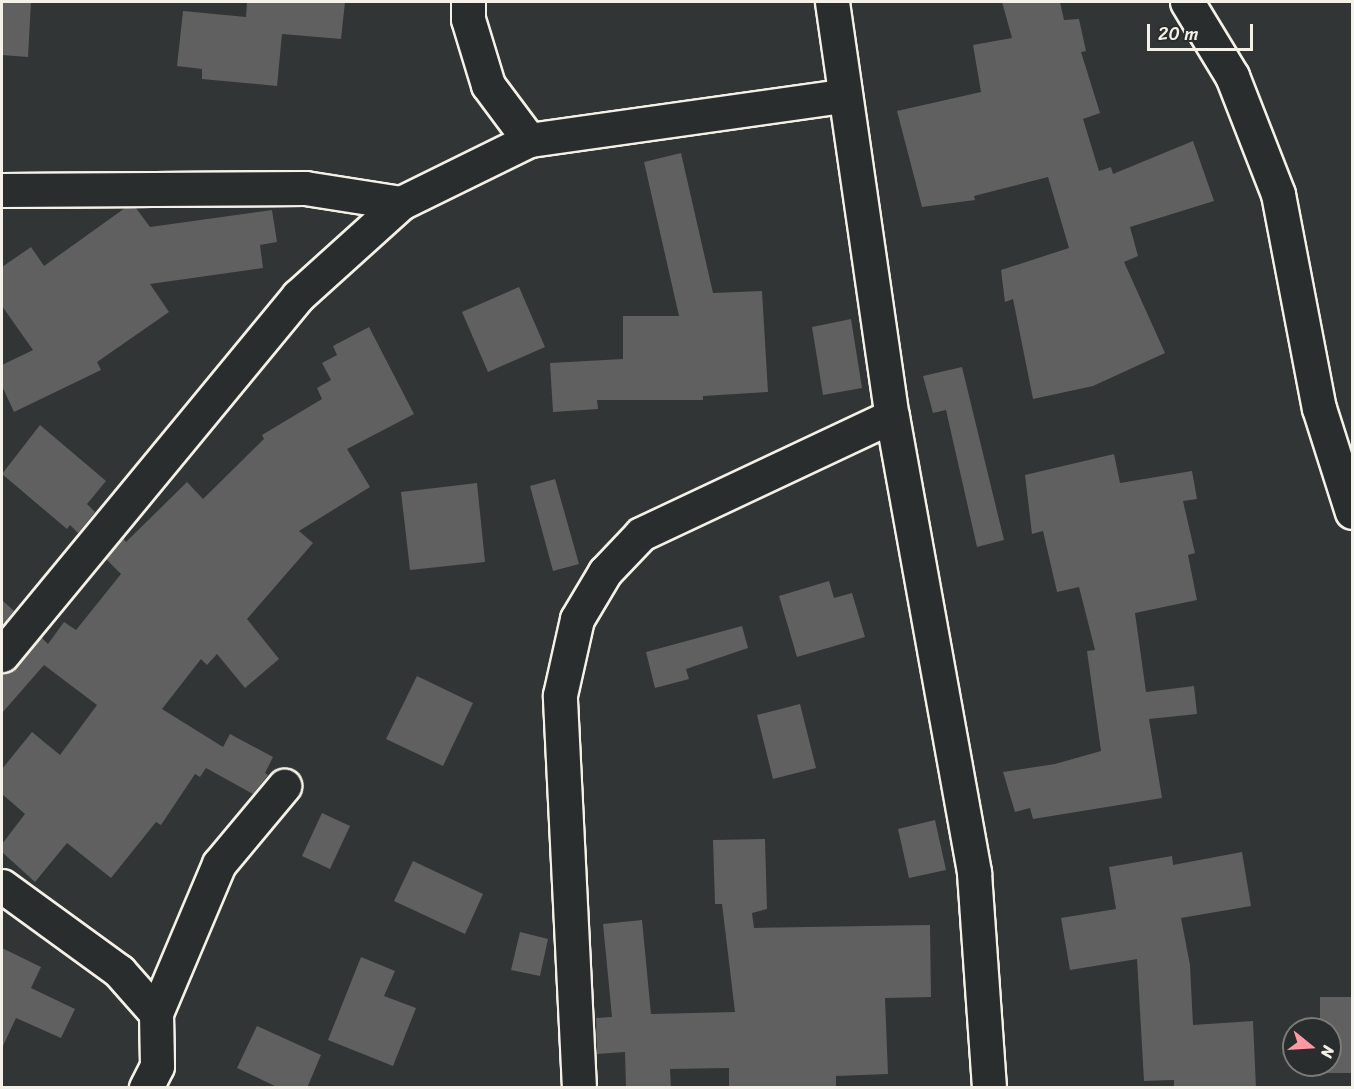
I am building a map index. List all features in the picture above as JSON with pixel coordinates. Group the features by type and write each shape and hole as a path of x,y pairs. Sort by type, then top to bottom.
{"street":[{"path":"468,2 468,19 488,85 529,140"},
{"path":"832,2 892,416 974,873 988,1088"},
{"path":"1187,2 1232,76 1278,194 1319,408 1353,512"},
{"path":"2,655 298,296 401,203 529,140 844,96"},
{"path":"2,190 305,188 401,203"},
{"path":"579,1088 560,695 577,620 605,572 640,534 892,416"},
{"path":"146,1088 157,1066 156,1013 219,864 284,786"},
{"path":"2,886 119,971 156,1013"}],"building":[{"path":"2,2 31,2 28,57 2,55"},
{"path":"247,2 345,2 341,39 282,34 277,86 202,79 202,69 177,66 183,11 246,17"},
{"path":"1002,2 1060,2 1064,20 1079,19 1086,51 1081,52 1100,113 1083,119 1099,171 1111,167 1113,174 1193,141 1214,201 1130,227 1138,256 1124,262 1165,353 1093,386 1033,399 1013,299 1005,302 1001,270 1069,248 1048,177 974,196 975,200 922,207 897,111 981,92 973,45 1012,38"},
{"path":"681,153 713,293 762,291 768,392 703,396 703,400 597,400 598,409 553,412 550,363 623,359 623,316 679,316 644,162"},
{"path":"125,208 136,208 150,227 272,210 277,242 260,245 263,268 150,284 169,312 97,362 101,370 14,412 2,386 2,365 33,350 2,306 2,267 31,247 44,266"},
{"path":"519,287 545,347 488,372 462,312"},
{"path":"851,319 862,388 823,395 812,327"},
{"path":"369,327 414,414 347,449 370,487 299,531 313,543 247,619 279,659 245,688 217,654 207,665 201,659 162,709 223,747 230,734 273,757 265,773 268,775 253,794 206,768 200,777 195,774 161,825 156,822 111,878 67,843 35,882 2,852 2,844 25,814 2,794 2,769 32,732 60,755 97,705 44,665 2,713 2,673 16,667 41,637 48,644 64,622 76,630 121,574 106,559 123,538 126,542 187,482 203,499 264,439 262,435 322,399 317,388 331,380 322,363 337,355 333,346"},
{"path":"962,367 1004,540 977,547 946,410 933,413 923,376"},
{"path":"40,425 106,481 87,504 95,512 78,533 70,525 67,529 2,474"},
{"path":"1114,454 1120,483 1192,471 1197,499 1183,501 1195,553 1188,555 1197,600 1135,613 1146,692 1194,686 1197,714 1149,719 1162,798 1033,819 1030,808 1015,812 1003,772 1055,764 1101,751 1087,651 1095,650 1079,587 1057,592 1043,531 1032,534 1025,475"},
{"path":"555,479 579,564 553,571 530,486"},
{"path":"477,483 485,562 410,570 401,492"},
{"path":"829,581 834,598 852,593 865,637 797,657 779,596"},
{"path":"2,600 14,611 2,626"},
{"path":"742,626 748,648 686,669 689,679 655,688 646,652"},
{"path":"417,676 473,703 443,766 386,739"},
{"path":"800,704 816,768 773,779 757,715"},
{"path":"322,813 350,826 330,869 302,856"},
{"path":"935,820 946,870 909,878 898,829"},
{"path":"765,839 767,909 752,913 754,928 930,925 931,997 885,998 888,1074 836,1076 836,1088 729,1088 729,1068 670,1069 671,1088 626,1088 625,1052 597,1054 596,1018 612,1017 603,924 642,920 651,1014 735,1012 722,904 715,904 713,840"},
{"path":"1242,852 1251,906 1181,918 1190,965 1193,1025 1253,1021 1256,1088 1174,1088 1174,1080 1144,1081 1137,959 1070,970 1061,918 1116,909 1109,867 1172,856 1173,865"},
{"path":"413,861 483,894 465,934 394,901"},
{"path":"520,932 548,939 540,976 511,970"},
{"path":"2,948 41,967 31,988 75,1009 61,1038 16,1018 2,1048"},
{"path":"361,957 395,971 384,996 416,1008 393,1066 328,1040"},
{"path":"1320,997 1353,997 1353,1073 1342,1073 1342,1017 1320,1017"},
{"path":"257,1026 321,1055 307,1088 279,1088 237,1068"}]}
